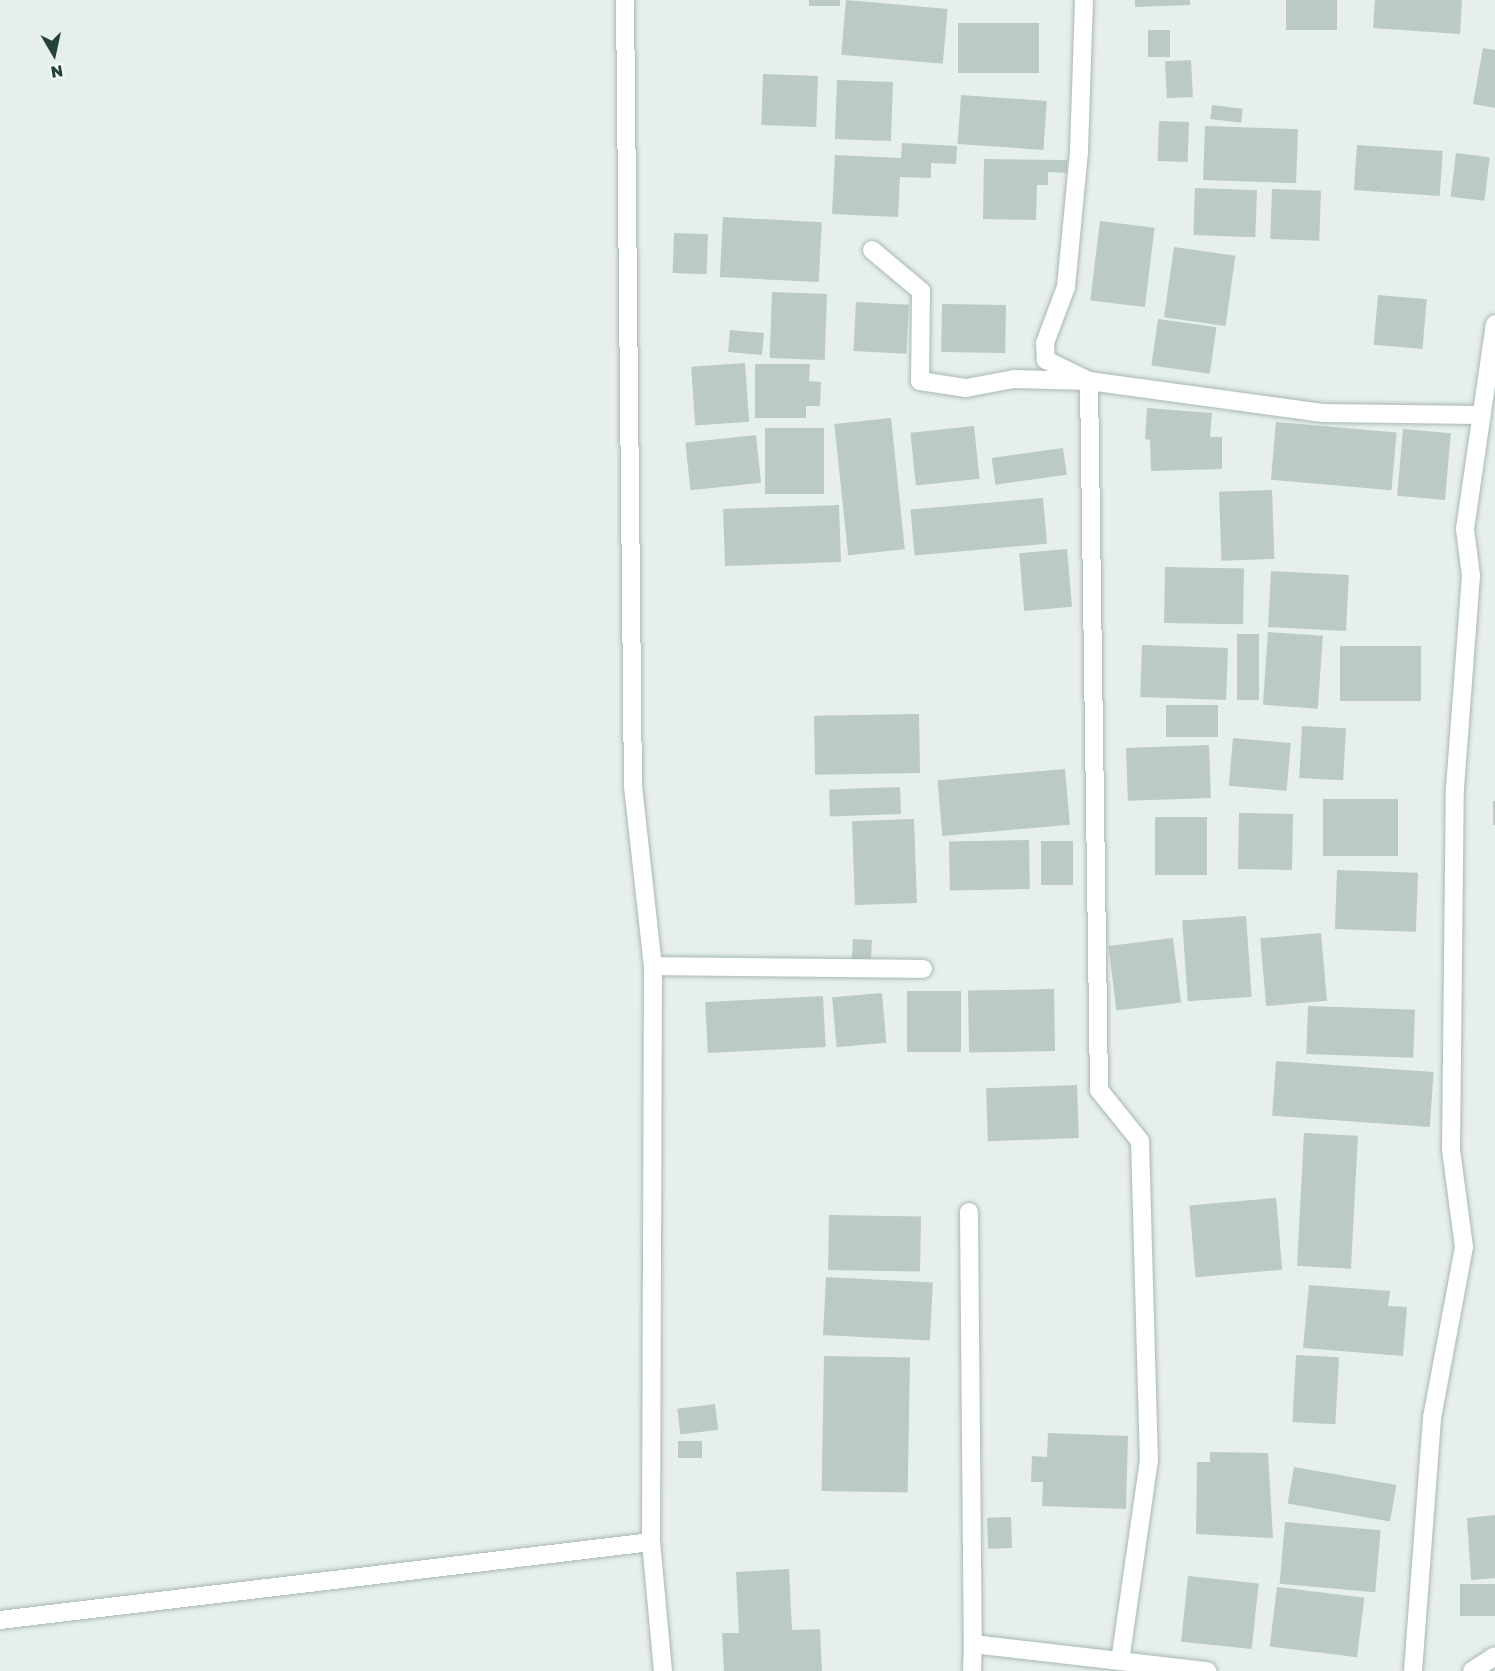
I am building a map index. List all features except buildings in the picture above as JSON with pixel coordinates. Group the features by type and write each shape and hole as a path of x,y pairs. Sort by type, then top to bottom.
{"street":[{"path":"625,0 633,786 653,966 651,1542 663,1671"},
{"path":"1084,0 1079,152 1066,287 1045,343 1046,360 1089,381"},
{"path":"872,250 921,291 920,381 966,388 1014,379 1089,381 1323,413 1479,415"},
{"path":"1413,1671 1432,1418 1464,1247 1451,1150 1455,788 1471,576 1465,529 1479,415 1495,324"},
{"path":"1089,381 1099,1090 1140,1141 1149,1460 1120,1660"},
{"path":"653,966 923,969"},
{"path":"969,1212 972,1671"},
{"path":"0,1620 651,1542"},
{"path":"973,1644 1207,1671"},
{"path":"1472,1671 1495,1656"}]}
